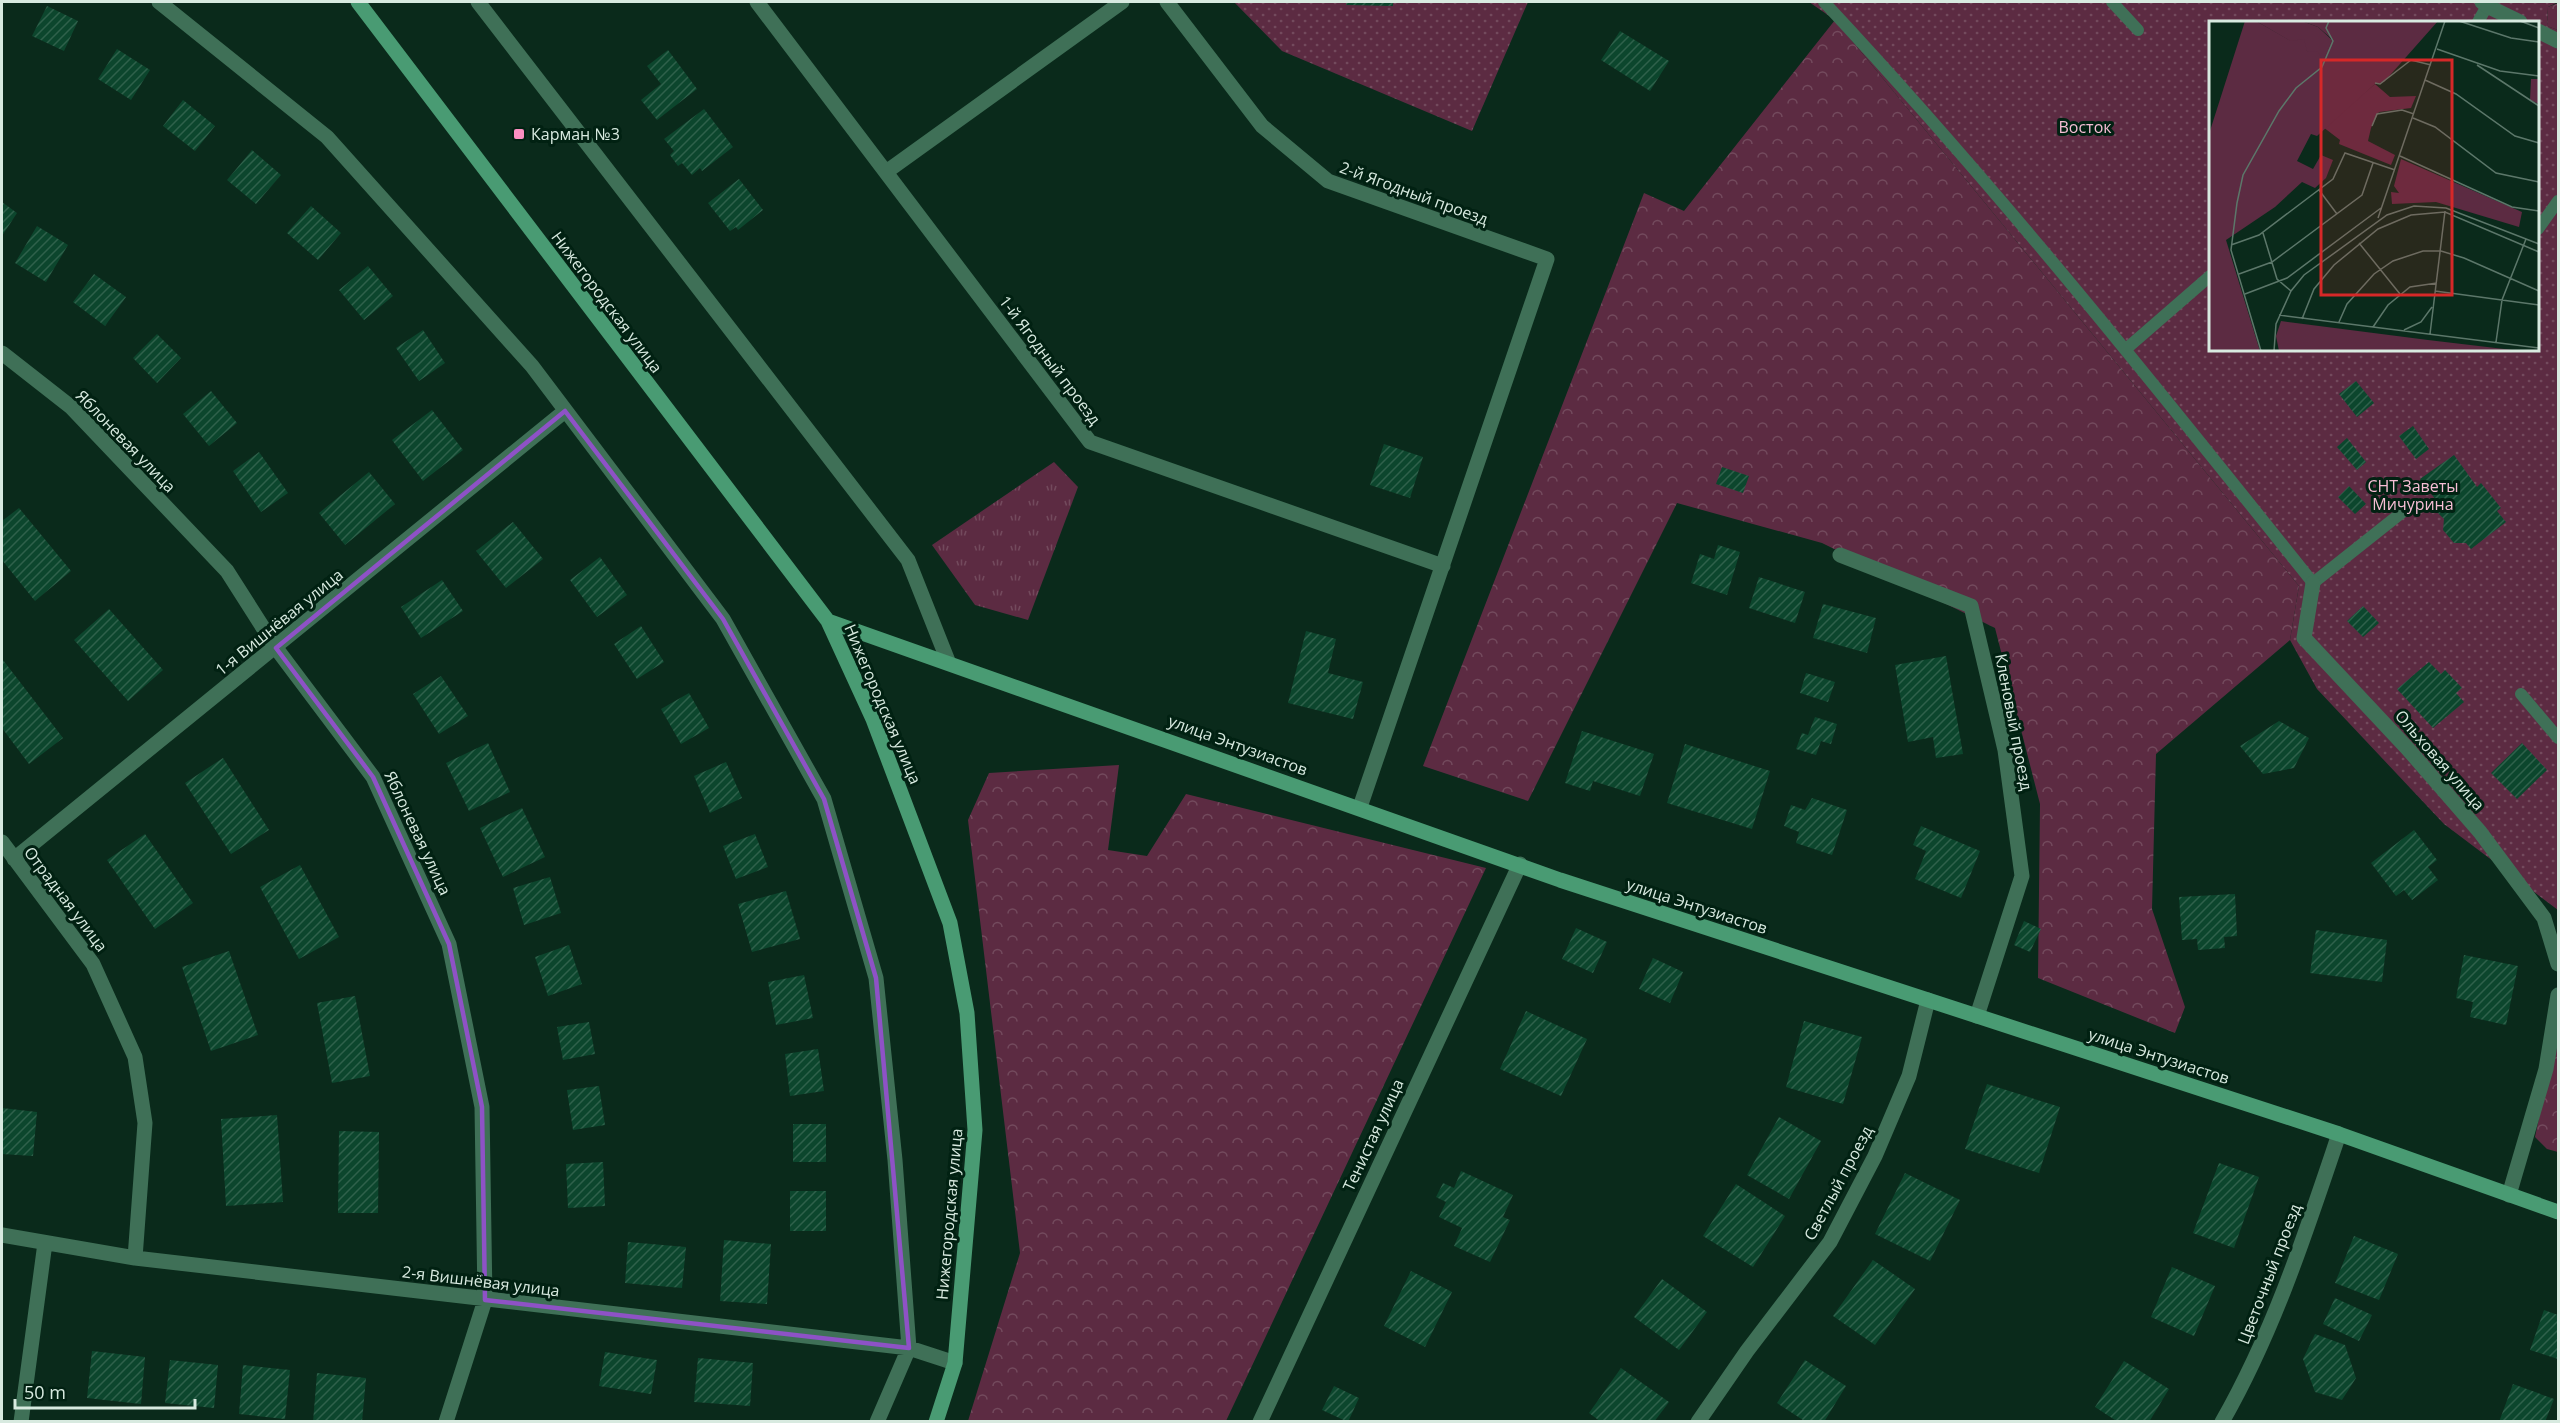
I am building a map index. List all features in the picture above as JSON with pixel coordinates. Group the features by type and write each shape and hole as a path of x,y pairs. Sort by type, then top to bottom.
{"street":[{"path":"159,2 327,137 532,366 723,619 824,799 876,978 895,1160 909,1348 877,1422"},
{"name":"Нижегородская улица","path":"358,2 828,621 873,719 950,924 967,1013 975,1130 955,1363 936,1422"},
{"path":"478,2 908,560 948,661"},
{"name":"1-й Ягодный проезд","path":"757,2 1090,442 1443,566"},
{"path":"886,172 1122,2"},
{"name":"2-й Ягодный проезд","path":"1167,2 1262,126 1328,181 1547,259 1443,566"},
{"path":"2484,4 2518,21"},
{"path":"2539,31 2559,41"},
{"name":"Яблоневая улица","path":"2,353 70,407 227,571 276,648 374,777 449,944 482,1107 485,1300 446,1422"},
{"name":"1-я Вишнёвая улица","path":"14,859 566,411"},
{"name":"Кленовый проезд","path":"1840,555 1971,606 2005,750 2022,876 1977,1016"},
{"path":"1360,807 1443,566"},
{"name":"Ольховая улица","path":"2313,584 2304,638 2407,748 2480,832 2544,918 2559,964"},
{"name":"улица Энтузиастов","path":"828,621 948,661 1570,883 2339,1134 2559,1212"},
{"name":"Отрадная улица","path":"2,842 93,964 135,1058 145,1123 135,1258"},
{"name":"Тенистая улица","path":"1260,1422 1520,864"},
{"path":"2509,1195 2546,1069 2559,995"},
{"name":"Светлый проезд","path":"1698,1422 1747,1351 1830,1242 1875,1156 1909,1076 1928,1000"},
{"name":"Цветочный проезд","path":"2222,1422 2249,1375 2300,1253 2339,1134"},
{"name":"2-я Вишнёвая улица","path":"2,1234 135,1258 909,1348 955,1363"},
{"path":"21,1422 45,1243"}],"lane":[{"path":"1824,2 1905,88 2126,349 2313,584 2410,506"},
{"path":"2112,2 2138,30"},
{"path":"2478,21 2484,4"},
{"path":"2539,228 2559,201"},
{"path":"2126,349 2209,278"},
{"path":"2521,693 2559,738"}],"highlighted area":[{"path":"565,411 723,619 824,799 876,978 909,1348 485,1300 482,1107 449,944 373,777 276,648"}],"green space":[{"path":"1234,2 1528,2 1472,131 1282,51"},
{"name":"СНТ Заветы Мичурина","path":"1809,2 2558,2 2548,7 2547,26 2558,30 2558,910 2444,824 2317,689 2290,640 2299,586 1835,20"},
{"path":"2558,3 2558,30 2547,26 2548,7"},
{"path":"1835,20 2299,586 2290,640 2156,754 2152,909 2185,1007 2175,1033 2038,978 2040,804 1995,628 1822,543 1677,503 1528,801 1423,766 1644,193 1684,211"},
{"path":"1054,462 1078,487 1028,620 975,605 932,545"},
{"path":"1119,765 1108,850 1147,856 1186,794 1486,868 1226,1421 968,1421 1020,1253 968,820 989,773"},
{"path":"2558,1028 2558,1152 2547,1149 2535,1137"}],"building":[{"path":"1347,2 1393,2 1393,6 1346,5"},
{"path":"47,6 78,21 64,51 32,36"},
{"path":"1620,31 1669,61 1650,91 1601,60"},
{"path":"117,49 150,70 131,100 98,79"},
{"path":"668,50 697,89 657,120 641,100 661,84 647,66"},
{"path":"183,100 215,126 195,151 163,126"},
{"path":"704,109 733,147 702,171 700,168 692,175 682,163 678,166 670,155 674,151 664,139"},
{"path":"252,150 281,175 256,204 227,180"},
{"path":"739,179 763,210 738,230 736,227 730,231 708,203"},
{"path":"2,202 17,213 2,236"},
{"path":"311,206 341,233 318,260 287,233"},
{"path":"37,226 68,245 46,282 15,263"},
{"path":"368,266 393,296 364,320 339,290"},
{"path":"94,274 126,297 105,326 73,302"},
{"path":"423,330 445,363 419,381 396,348"},
{"path":"157,334 181,358 157,383 133,358"},
{"path":"2356,381 2374,403 2357,417 2339,394"},
{"path":"211,391 237,423 209,446 183,414"},
{"path":"432,410 463,450 423,481 392,440"},
{"path":"2413,426 2429,449 2416,459 2399,436"},
{"path":"2347,438 2366,462 2357,470 2337,447"},
{"path":"1384,444 1423,457 1410,498 1370,485"},
{"path":"259,452 288,493 261,512 233,471"},
{"path":"2454,455 2477,487 2481,483 2501,508 2497,511 2506,522 2471,549 2466,543 2454,543 2443,530 2444,519 2434,509 2439,504 2420,479"},
{"path":"1722,467 1749,476 1743,493 1716,484"},
{"path":"369,472 395,504 345,545 319,513"},
{"path":"2349,486 2366,504 2355,514 2338,497"},
{"path":"19,508 71,571 35,601 2,560 2,521"},
{"path":"513,522 543,559 506,588 476,551"},
{"path":"1718,545 1740,552 1727,595 1691,583 1700,554 1714,559"},
{"path":"600,557 627,595 597,617 570,580"},
{"path":"1759,577 1805,592 1795,623 1749,608"},
{"path":"442,580 463,611 421,638 401,607"},
{"path":"1823,604 1876,618 1867,653 1813,638"},
{"path":"2363,606 2379,623 2363,637 2347,621"},
{"path":"109,609 163,670 128,701 74,640"},
{"path":"641,626 664,662 637,679 614,644"},
{"path":"1306,631 1336,639 1328,673 1363,682 1353,719 1288,703"},
{"path":"1946,656 1963,754 1936,758 1933,737 1908,742 1895,665"},
{"path":"3,660 63,738 29,764 2,728"},
{"path":"2429,662 2441,674 2445,670 2462,688 2456,693 2464,702 2433,728 2397,689"},
{"path":"1806,673 1835,682 1828,702 1800,693"},
{"path":"441,676 468,716 439,734 413,694"},
{"path":"689,693 709,728 681,744 661,709"},
{"path":"1815,717 1837,724 1831,744 1821,741 1816,755 1796,749 1802,733 1808,735"},
{"path":"2279,721 2309,738 2294,768 2263,774 2240,746"},
{"path":"1582,731 1654,754 1640,796 1593,781 1590,791 1565,783"},
{"path":"488,743 510,792 469,811 446,763"},
{"path":"2522,743 2547,770 2517,799 2491,773"},
{"path":"1685,744 1770,771 1752,829 1667,803"},
{"path":"223,758 269,830 231,854 185,783"},
{"path":"726,762 742,798 710,813 694,776"},
{"path":"1812,798 1847,810 1832,855 1796,843 1799,832 1784,826 1791,805 1805,810"},
{"path":"522,808 545,857 503,877 480,828"},
{"path":"1921,826 1980,851 1961,898 1915,879 1926,851 1913,845"},
{"path":"2414,830 2437,860 2428,867 2438,880 2412,900 2404,890 2396,896 2371,863"},
{"path":"145,834 193,903 155,929 107,860"},
{"path":"755,834 768,867 736,879 723,846"},
{"path":"300,865 339,937 299,959 260,887"},
{"path":"550,877 561,913 524,925 513,888"},
{"path":"786,891 800,939 752,952 738,904"},
{"path":"2235,894 2237,936 2224,937 2225,948 2198,950 2197,939 2182,940 2179,897"},
{"path":"2024,921 2041,929 2030,952 2014,945"},
{"path":"1576,928 1607,942 1593,973 1562,959"},
{"path":"2316,930 2387,940 2382,982 2310,973"},
{"path":"569,945 582,984 548,996 535,957"},
{"path":"229,951 258,1035 211,1051 182,967"},
{"path":"2464,955 2518,966 2506,1025 2470,1017 2473,1002 2456,998"},
{"path":"1653,958 1683,972 1670,1003 1639,989"},
{"path":"804,975 813,1018 776,1025 768,982"},
{"path":"355,996 370,1076 332,1083 317,1003"},
{"path":"1526,1011 1587,1039 1561,1096 1500,1069"},
{"path":"1804,1021 1862,1037 1843,1104 1786,1087"},
{"path":"589,1022 595,1054 563,1060 557,1027"},
{"path":"818,1049 824,1091 790,1096 785,1054"},
{"path":"1987,1084 2060,1107 2039,1173 1965,1149"},
{"path":"599,1086 605,1125 573,1130 567,1090"},
{"path":"2,1108 37,1112 33,1156 2,1154"},
{"path":"277,1115 283,1202 226,1206 221,1119"},
{"path":"1779,1117 1821,1141 1789,1199 1747,1175"},
{"path":"793,1124 826,1124 826,1162 793,1162"},
{"path":"339,1131 379,1132 378,1213 338,1213"},
{"path":"603,1162 605,1206 568,1208 566,1164"},
{"path":"2219,1163 2259,1177 2234,1248 2193,1233"},
{"path":"1461,1171 1513,1195 1503,1217 1510,1220 1490,1262 1454,1246 1462,1228 1439,1217 1446,1202 1436,1197 1443,1183 1454,1188"},
{"path":"1905,1173 1960,1200 1930,1261 1875,1234"},
{"path":"1736,1184 1785,1216 1753,1267 1703,1236"},
{"path":"790,1191 826,1191 826,1231 790,1231"},
{"path":"2354,1236 2398,1254 2379,1300 2335,1283"},
{"path":"724,1240 771,1244 767,1304 720,1301"},
{"path":"628,1242 686,1247 682,1288 625,1283"},
{"path":"1873,1260 1915,1289 1875,1345 1833,1316"},
{"path":"2172,1267 2215,1286 2194,1336 2151,1317"},
{"path":"1411,1271 1452,1292 1425,1347 1384,1326"},
{"path":"1662,1279 1707,1312 1679,1350 1634,1317"},
{"path":"2335,1298 2372,1315 2359,1341 2323,1324"},
{"path":"2544,1310 2558,1315 2558,1359 2530,1350"},
{"path":"2315,1334 2345,1345 2356,1378 2342,1400 2315,1392 2303,1359"},
{"path":"92,1351 145,1357 141,1404 87,1398"},
{"path":"605,1352 657,1360 651,1394 599,1386"},
{"path":"698,1358 753,1363 750,1406 694,1402"},
{"path":"170,1360 218,1365 214,1408 165,1403"},
{"path":"1805,1360 1846,1386 1824,1422 1806,1422 1777,1403"},
{"path":"2124,1361 2169,1389 2149,1422 2118,1422 2095,1407"},
{"path":"243,1365 290,1370 285,1419 239,1414"},
{"path":"1621,1368 1669,1402 1654,1422 1601,1422 1589,1413"},
{"path":"317,1373 366,1378 362,1422 313,1422"},
{"path":"2513,1384 2554,1399 2545,1422 2499,1422"},
{"path":"1334,1386 1359,1398 1348,1422 1322,1410"}],"place":[{"name":"Карман №3","path":"519,134"}],"park label":[{"name":"Восток","path":"2085,127"}]}
